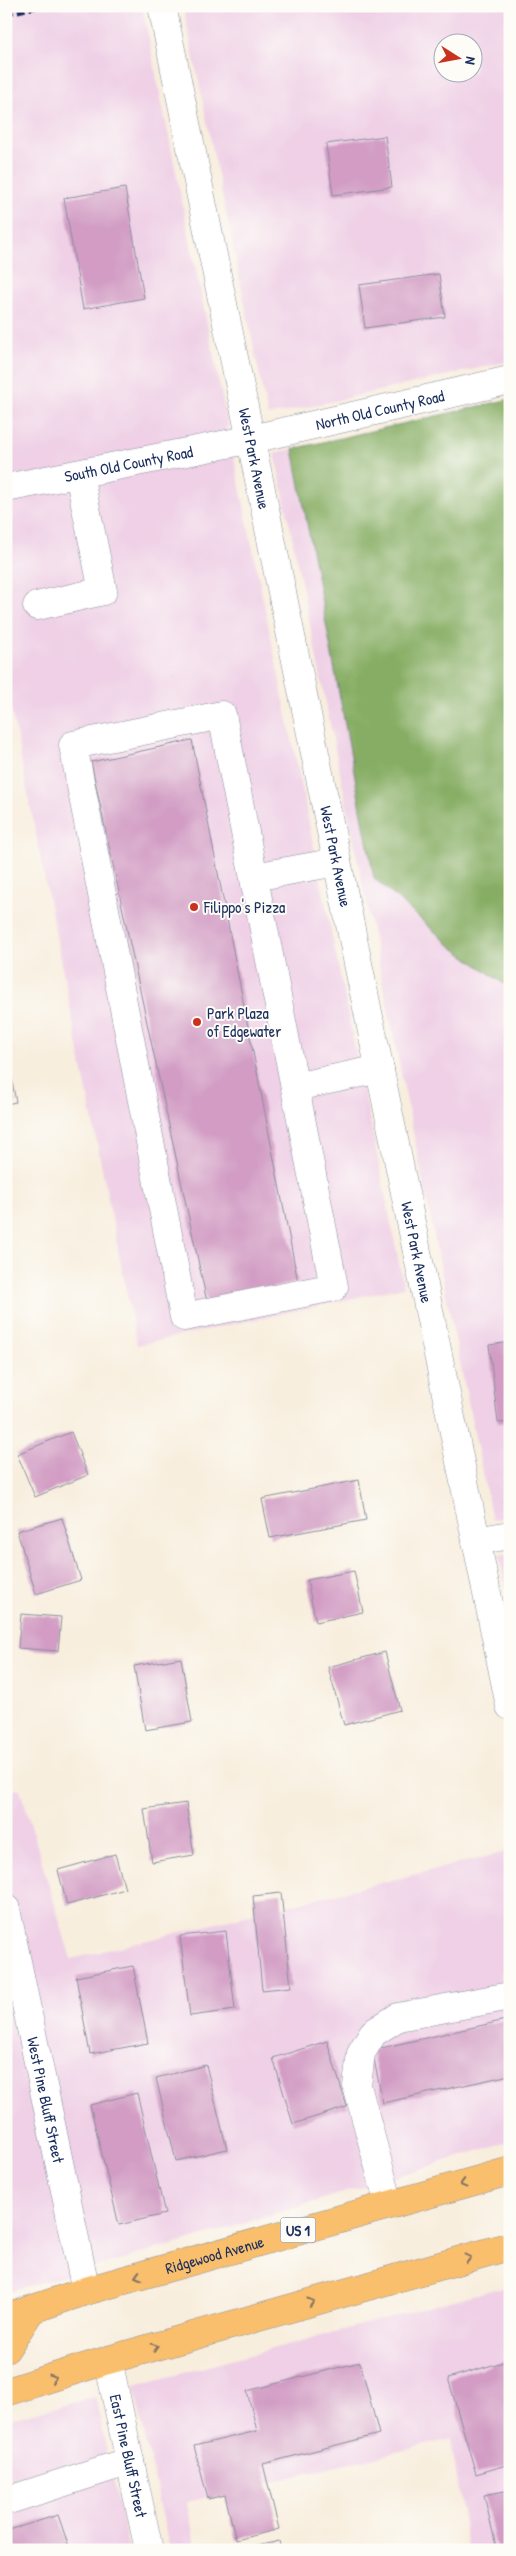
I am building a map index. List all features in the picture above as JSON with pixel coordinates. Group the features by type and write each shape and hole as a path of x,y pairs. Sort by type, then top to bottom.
{"main road":[{"name":"Ridgewood Avenue","path":"19,2314 86,2291 510,2171"},
{"path":"6,2392 108,2360 510,2246"},
{"path":"6,2349 19,2314"}],"street":[{"name":"West Park Avenue","path":"162,6 510,1706"},
{"name":"North Old County Road","path":"252,439 510,380"},
{"name":"South Old County Road","path":"6,488 252,439"},
{"path":"37,606 104,591 79,474"},
{"path":"222,715 295,1087 334,1287 184,1317 73,745 222,715"},
{"path":"254,877 337,862"},
{"path":"295,1087 380,1069"},
{"path":"476,1541 510,1535"},
{"name":"West Pine Bluff Street","path":"6,1909 86,2291"},
{"path":"389,2204 357,2086 361,2053 373,2033 398,2016 510,1996"},
{"name":"East Pine Bluff Street","path":"108,2360 150,2550"},
{"path":"6,2501 130,2461"}],"shaded area":[{"path":"6,6 142,6 228,426 226,426 404,1287 137,1345 6,683"},
{"path":"183,6 510,6 510,361 268,416"},
{"path":"293,449 374,878 452,947 510,988 510,1516 492,1520 275,453"},
{"path":"510,1553 510,1605 499,1555"},
{"path":"20,1789 71,1959 510,1851 510,2141 201,2237 6,2292 6,1791"},
{"path":"510,2285 510,2550 468,2550 451,2439 187,2502 196,2550 170,2550 134,2386"},
{"path":"95,2397 129,2550 6,2550 6,2420"}],"green space":[{"path":"510,399 510,988 452,947 374,878 293,449"}],"building":[{"path":"385,136 392,187 333,195 326,144"},
{"path":"125,188 144,298 83,309 64,198"},
{"path":"439,274 445,317 365,328 359,285"},
{"name":"Park Plaza of Edgewater","path":"192,740 298,1282 207,1302 91,762"},
{"path":"6,1050 16,1102 6,1104"},
{"path":"510,1342 510,1422 498,1423 489,1345"},
{"path":"71,1432 88,1475 35,1497 17,1454"},
{"path":"359,1480 366,1520 270,1538 262,1499"},
{"path":"62,1518 81,1580 36,1594 17,1531"},
{"path":"354,1571 363,1612 316,1622 307,1580"},
{"path":"21,1614 61,1617 58,1651 18,1648"},
{"path":"385,1652 400,1710 344,1725 328,1667"},
{"path":"181,1658 192,1722 145,1730 134,1666"},
{"path":"186,1803 194,1855 152,1862 144,1809"},
{"path":"115,1854 125,1889 67,1905 58,1870"},
{"path":"281,1893 291,1987 262,1990 253,1896"},
{"path":"226,1931 235,2010 190,2016 180,1936"},
{"path":"133,1966 148,2043 90,2054 76,1977"},
{"path":"510,2019 510,2075 383,2103 372,2050"},
{"path":"327,2041 347,2107 293,2124 273,2058"},
{"path":"206,2065 227,2149 176,2161 156,2078"},
{"path":"137,2093 165,2214 119,2225 90,2105"},
{"path":"510,2360 510,2464 476,2474 448,2378"},
{"path":"360,2362 379,2434 263,2464 279,2529 236,2540 225,2495 208,2499 194,2446 257,2431 247,2391"},
{"path":"510,2490 510,2550 497,2550 484,2495"},
{"path":"58,2515 70,2550 6,2550 6,2531"},
{"path":"279,2541 281,2550 244,2550 244,2549"}],"railway":[{"path":"6,14 44,6"}],"place":[{"name":"Filippo's Pizza","path":"194,907"},
{"name":"Park Plaza of Edgewater","path":"197,1022"}]}
